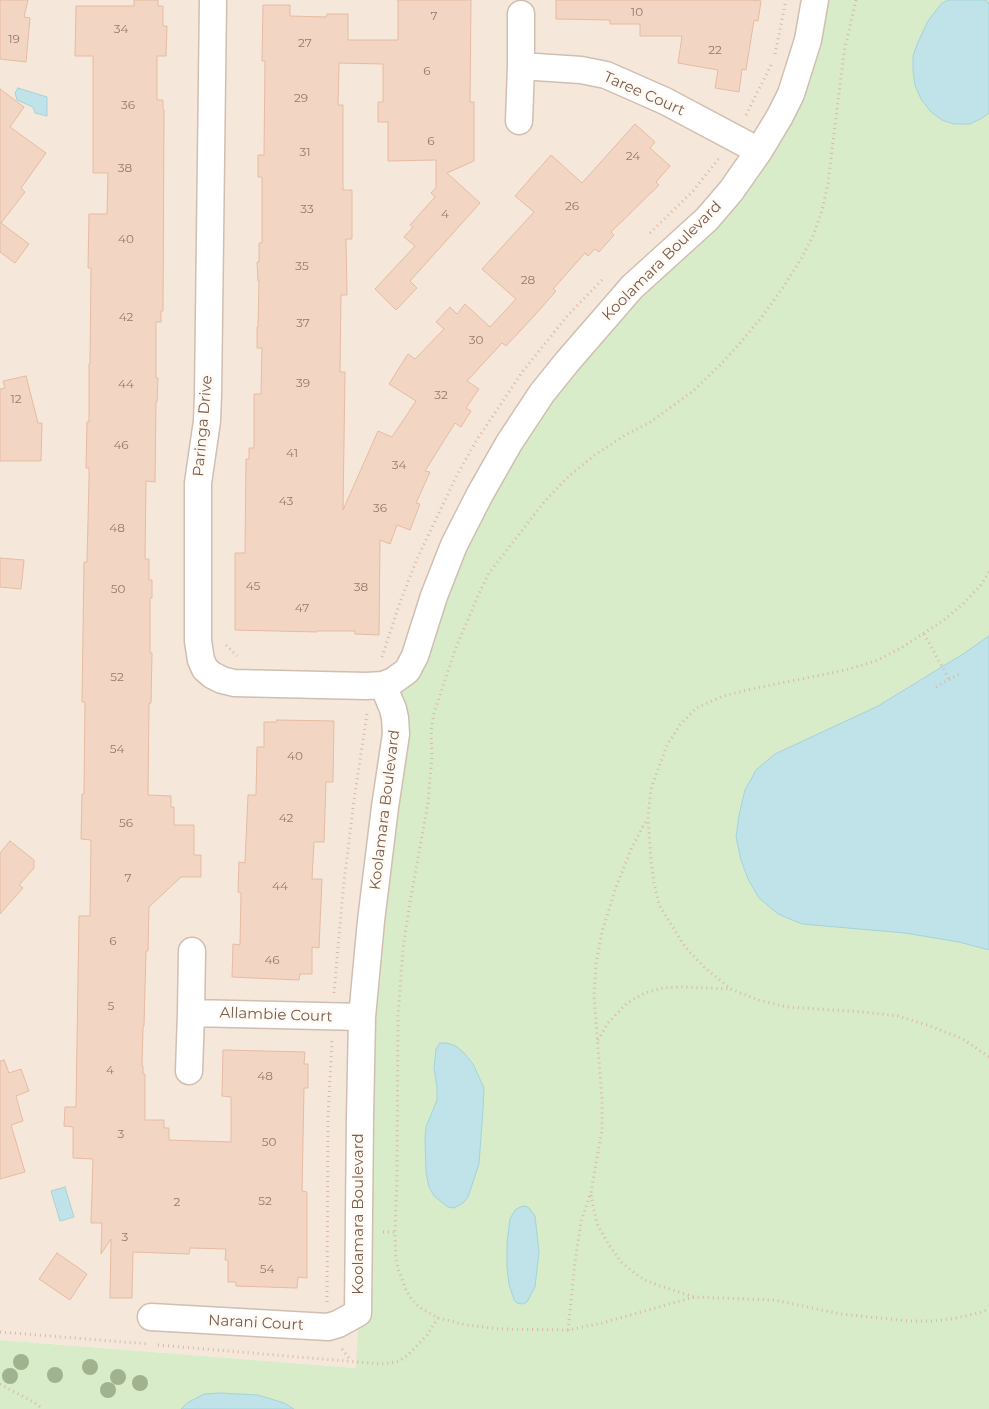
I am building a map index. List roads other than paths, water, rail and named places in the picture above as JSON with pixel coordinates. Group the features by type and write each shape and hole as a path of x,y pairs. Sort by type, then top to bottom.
{"street":[{"name":"Paringa Drive","path":"214,0 208,395 207,420 198,483 198,641 201,660 205,669 212,675 234,683 383,685"},
{"name":"Koolamara Boulevard","path":"358,1313 362,1017 380,845 396,734 394,709 383,685 400,677 411,664 434,596 454,546 480,494 509,443 542,393 632,287 707,219 731,191 759,151 791,94 808,40 815,0"},
{"path":"519,121 521,14"},
{"name":"Taree Court","path":"521,66 582,70 606,75 665,101 759,151"},
{"path":"188,1071 192,951"},
{"name":"Allambie Court","path":"191,1013 362,1017"},
{"name":"Narani Court","path":"151,1317 328,1327 338,1324 358,1313"}],"water":[{"path":"948,0 985,0 989,3 989,113 970,124 954,124 942,120 931,112 921,99 915,85 913,56 918,42 928,21 941,4"},
{"path":"18,88 47,97 47,116 35,113 33,107 17,100 15,93"},
{"path":"989,636 989,950 959,942 905,933 802,924 778,914 759,898 748,879 741,860 736,837 745,790 756,770 775,754 878,706"},
{"path":"440,1043 456,1046 464,1053 473,1064 484,1088 479,1164 468,1197 463,1203 454,1208 448,1207 434,1196 429,1187 426,1172 426,1127 437,1100 434,1068 436,1049"},
{"path":"65,1187 74,1217 60,1221 51,1191"},
{"path":"525,1206 535,1216 539,1252 535,1287 527,1302 523,1304 517,1303 514,1300 509,1284 507,1242 510,1219 515,1210"},
{"path":"204,1394 258,1395 284,1403 294,1409 181,1409 187,1403"}]}
